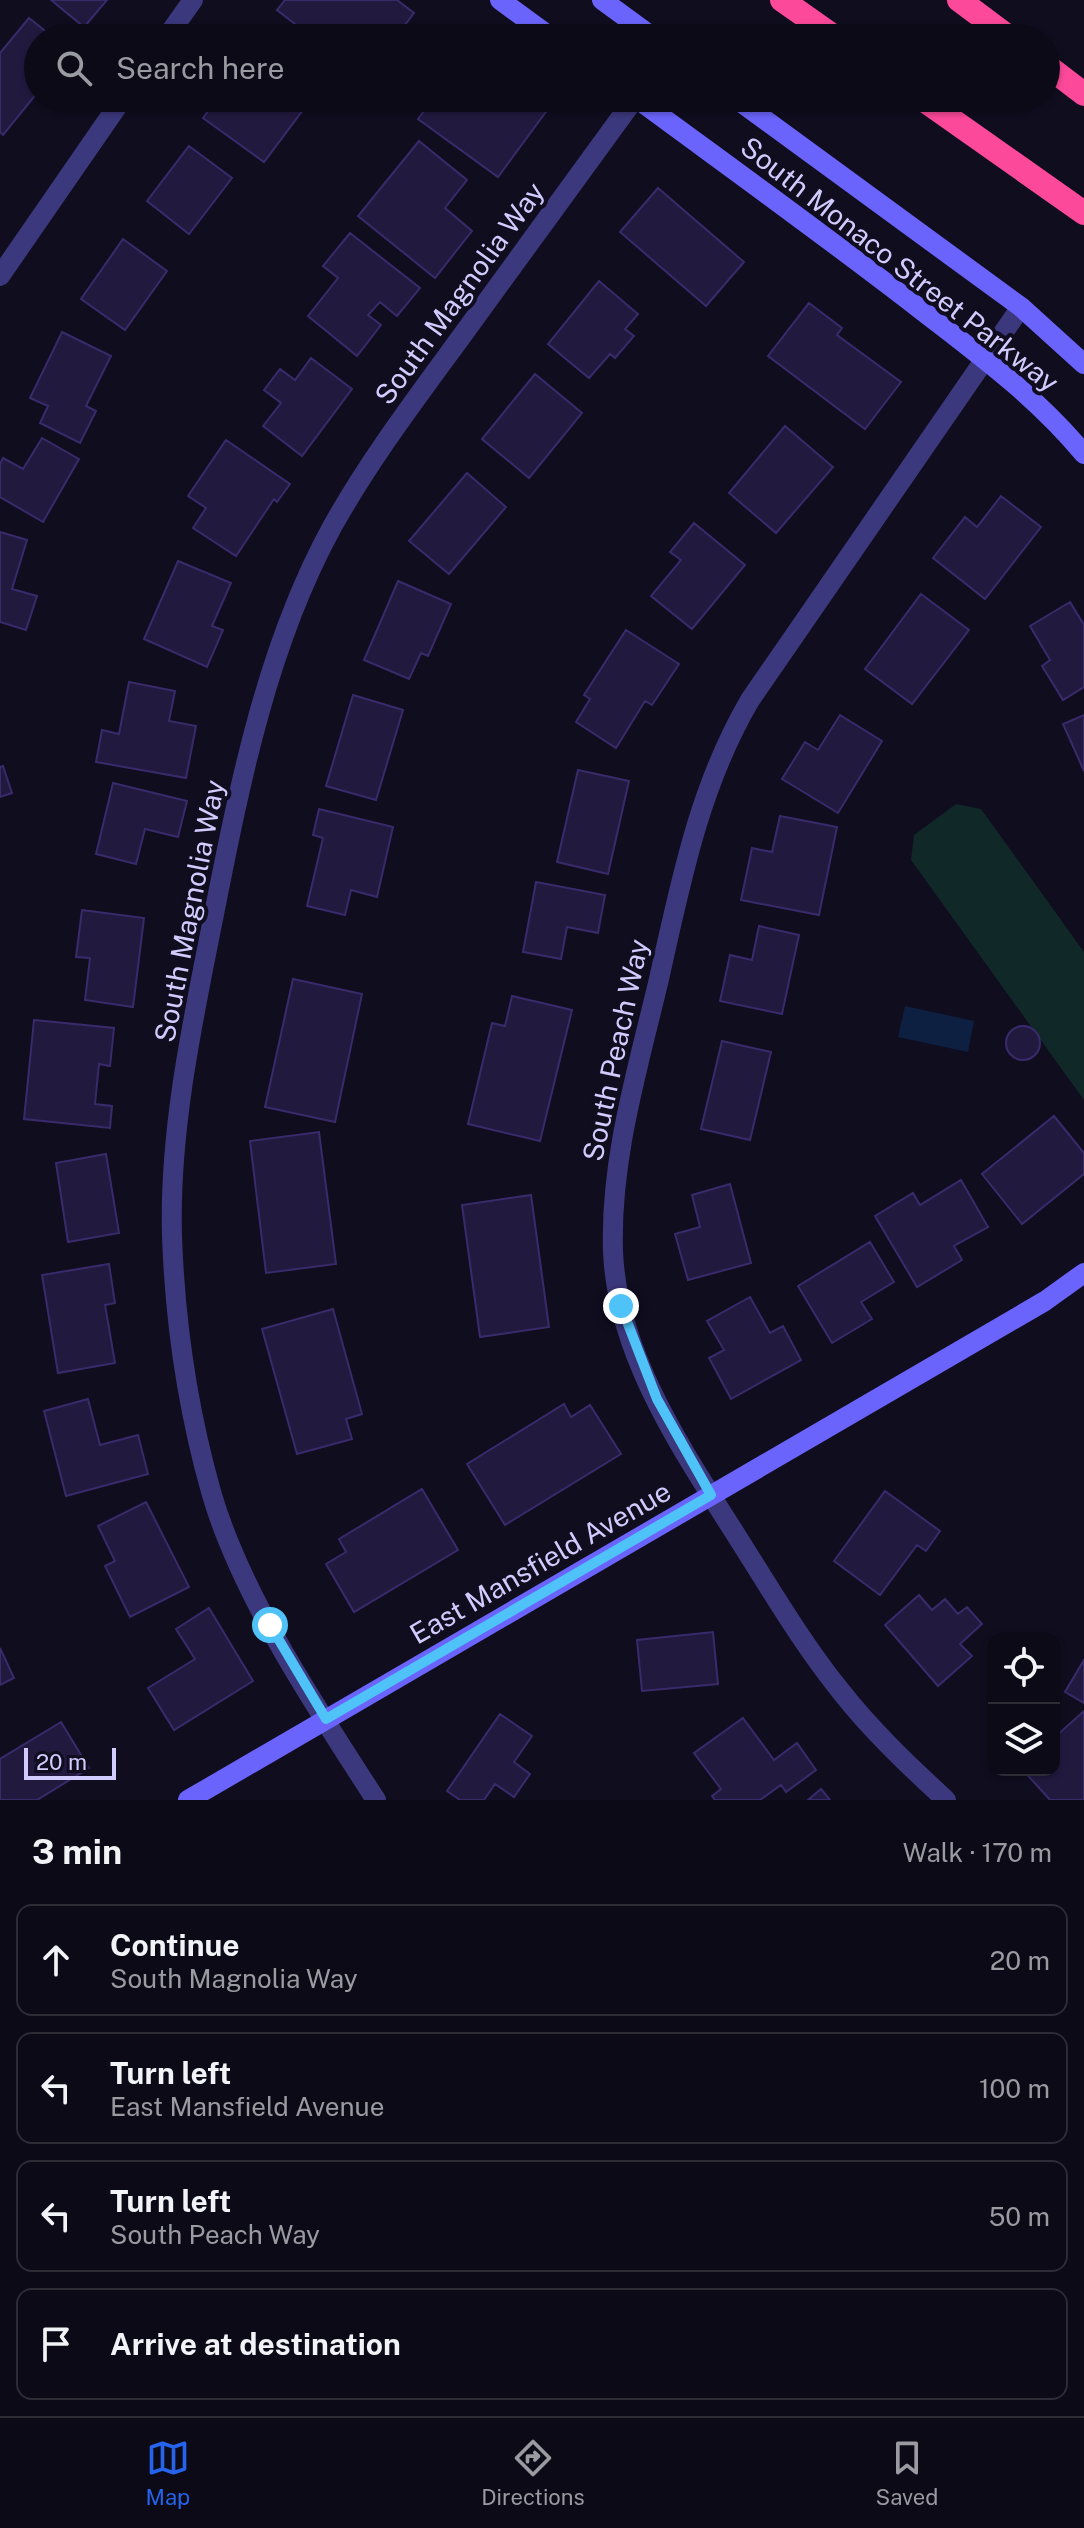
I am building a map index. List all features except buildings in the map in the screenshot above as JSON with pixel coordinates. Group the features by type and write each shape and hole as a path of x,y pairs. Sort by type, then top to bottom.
{"highway":[{"path":"782,0 816,24"},
{"path":"959,0 991,24"},
{"path":"1060,76 1084,94"},
{"path":"941,112 1084,213"}],"main road":[{"path":"500,0 533,24"},
{"path":"602,0 635,24"},
{"name":"South Monaco Street Parkway","path":"654,112 849,254 984,359 1039,405 1084,454"},
{"name":"South Monaco Street Parkway","path":"754,112 1021,307 1084,364"},
{"name":"East Mansfield Avenue","path":"188,1800 1045,1301 1084,1273"}],"street":[{"path":"176,24 193,0"},
{"path":"0,276 113,112"},
{"name":"South Magnolia Way","path":"376,1800 326,1719 243,1571 213,1499 189,1396 177,1314 172,1231 176,1150 196,1003 242,778 262,703 282,641 314,562 359,482 404,416 625,112"},
{"name":"South Peach Way","path":"946,1800 903,1761 840,1690 790,1621 669,1422 639,1361 621,1306 613,1253 613,1209 623,1135 692,833 716,763 750,700 1021,307"}],"green space":[{"path":"956,804 981,809 1084,952 1084,1100 911,860 914,835"}],"water":[{"path":"905,1006 974,1021 968,1052 898,1037"}],"route":[{"path":"270,1625 326,1719 711,1495 657,1399 639,1361 621,1306"}]}
